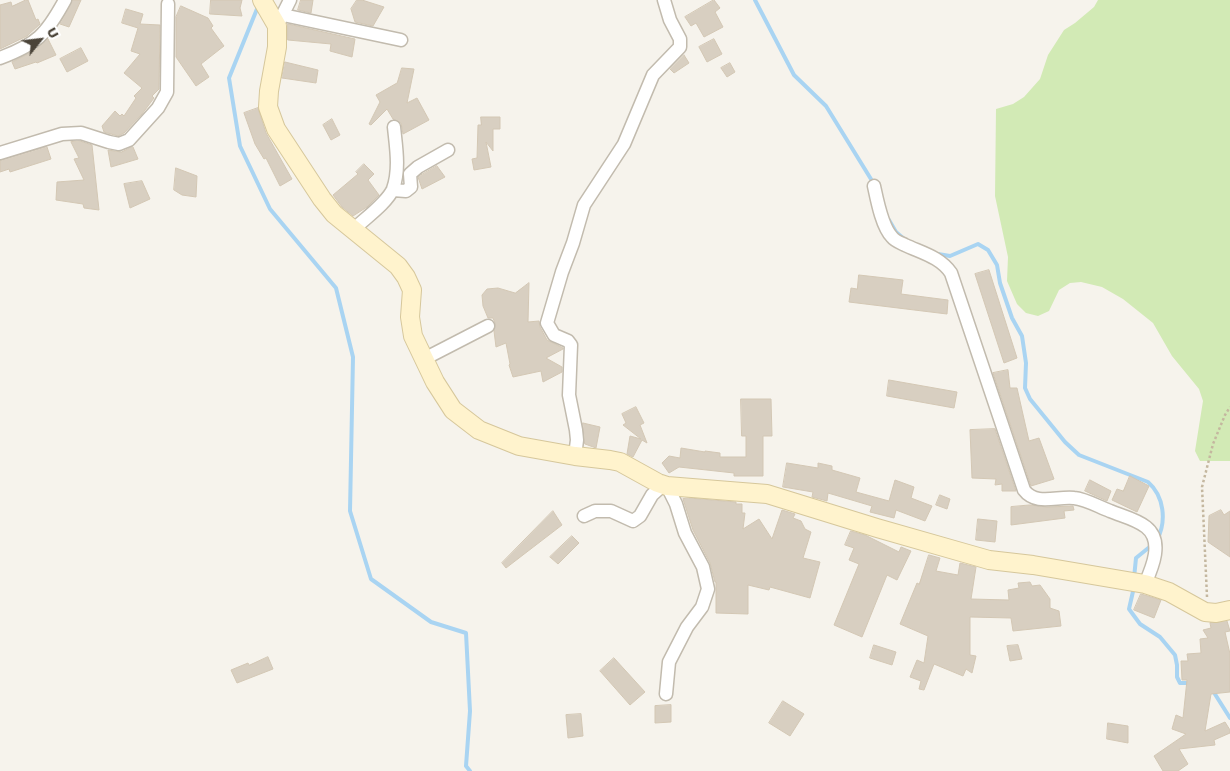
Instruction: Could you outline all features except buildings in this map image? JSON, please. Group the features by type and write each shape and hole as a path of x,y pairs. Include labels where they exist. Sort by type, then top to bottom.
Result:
{"street":[{"path":"0,58 23,49 47,31 65,0"},
{"path":"262,0 277,20 401,40"},
{"path":"290,0 277,20 277,47 268,107 271,117 285,145 334,214 398,266 409,280 412,290 410,318 413,336 435,382 453,410 479,430 518,446 620,462 665,485 767,494 989,560 1033,565 1145,584 1169,592 1208,613 1230,610"},
{"path":"575,456 577,440 569,395 571,345 568,341 552,333 548,325 548,317 562,272 574,243 584,205 624,144 653,75 680,47 680,39 670,20 664,0"},
{"path":"0,153 62,134 81,133 119,144 127,142 158,108 167,92 168,4"},
{"path":"353,230 393,190 397,167 394,127"},
{"path":"393,190 406,191 410,187 410,174 418,167 448,150"},
{"path":"874,186 878,205 890,235 895,240 937,259 951,274 1024,490 1030,497 1036,499 1077,498 1145,526 1153,536 1155,557 1154,565 1145,584"},
{"path":"424,359 488,326"},
{"path":"584,516 596,511 611,511 634,521 640,516 652,495 665,485"},
{"path":"665,485 676,504 685,533 703,568 708,589 702,607 687,627 669,662 666,694"}],"path":[{"path":"1208,613 1202,487 1213,444 1230,407"}],"green space":[{"path":"1098,0 1230,0 1230,461 1200,461 1195,451 1203,401 1199,389 1172,356 1153,323 1123,299 1102,287 1081,282 1070,283 1059,290 1049,311 1038,316 1026,313 1017,304 1007,281 1008,257 995,196 996,109 1013,104 1024,97 1040,79 1048,55 1064,30 1094,7"}],"waterway":[{"path":"755,0 794,75 826,106 874,184"},
{"path":"259,4 229,78 240,146 270,209 336,288 353,357 350,511 371,579 431,622 466,633 470,711 466,766 470,771"},
{"path":"889,220 896,232 903,238"},
{"path":"938,254 950,256 978,244 988,250 997,265 1000,283 1012,318 1022,336 1026,363 1025,388 1030,399 1065,442 1079,455 1148,482 1161,501 1163,517 1157,540"},
{"path":"1134,578 1136,558 1152,545"},
{"path":"1134,587 1129,609 1140,624 1160,637 1175,655 1177,677 1180,683 1191,683"},
{"path":"1213,691 1230,718"}]}
